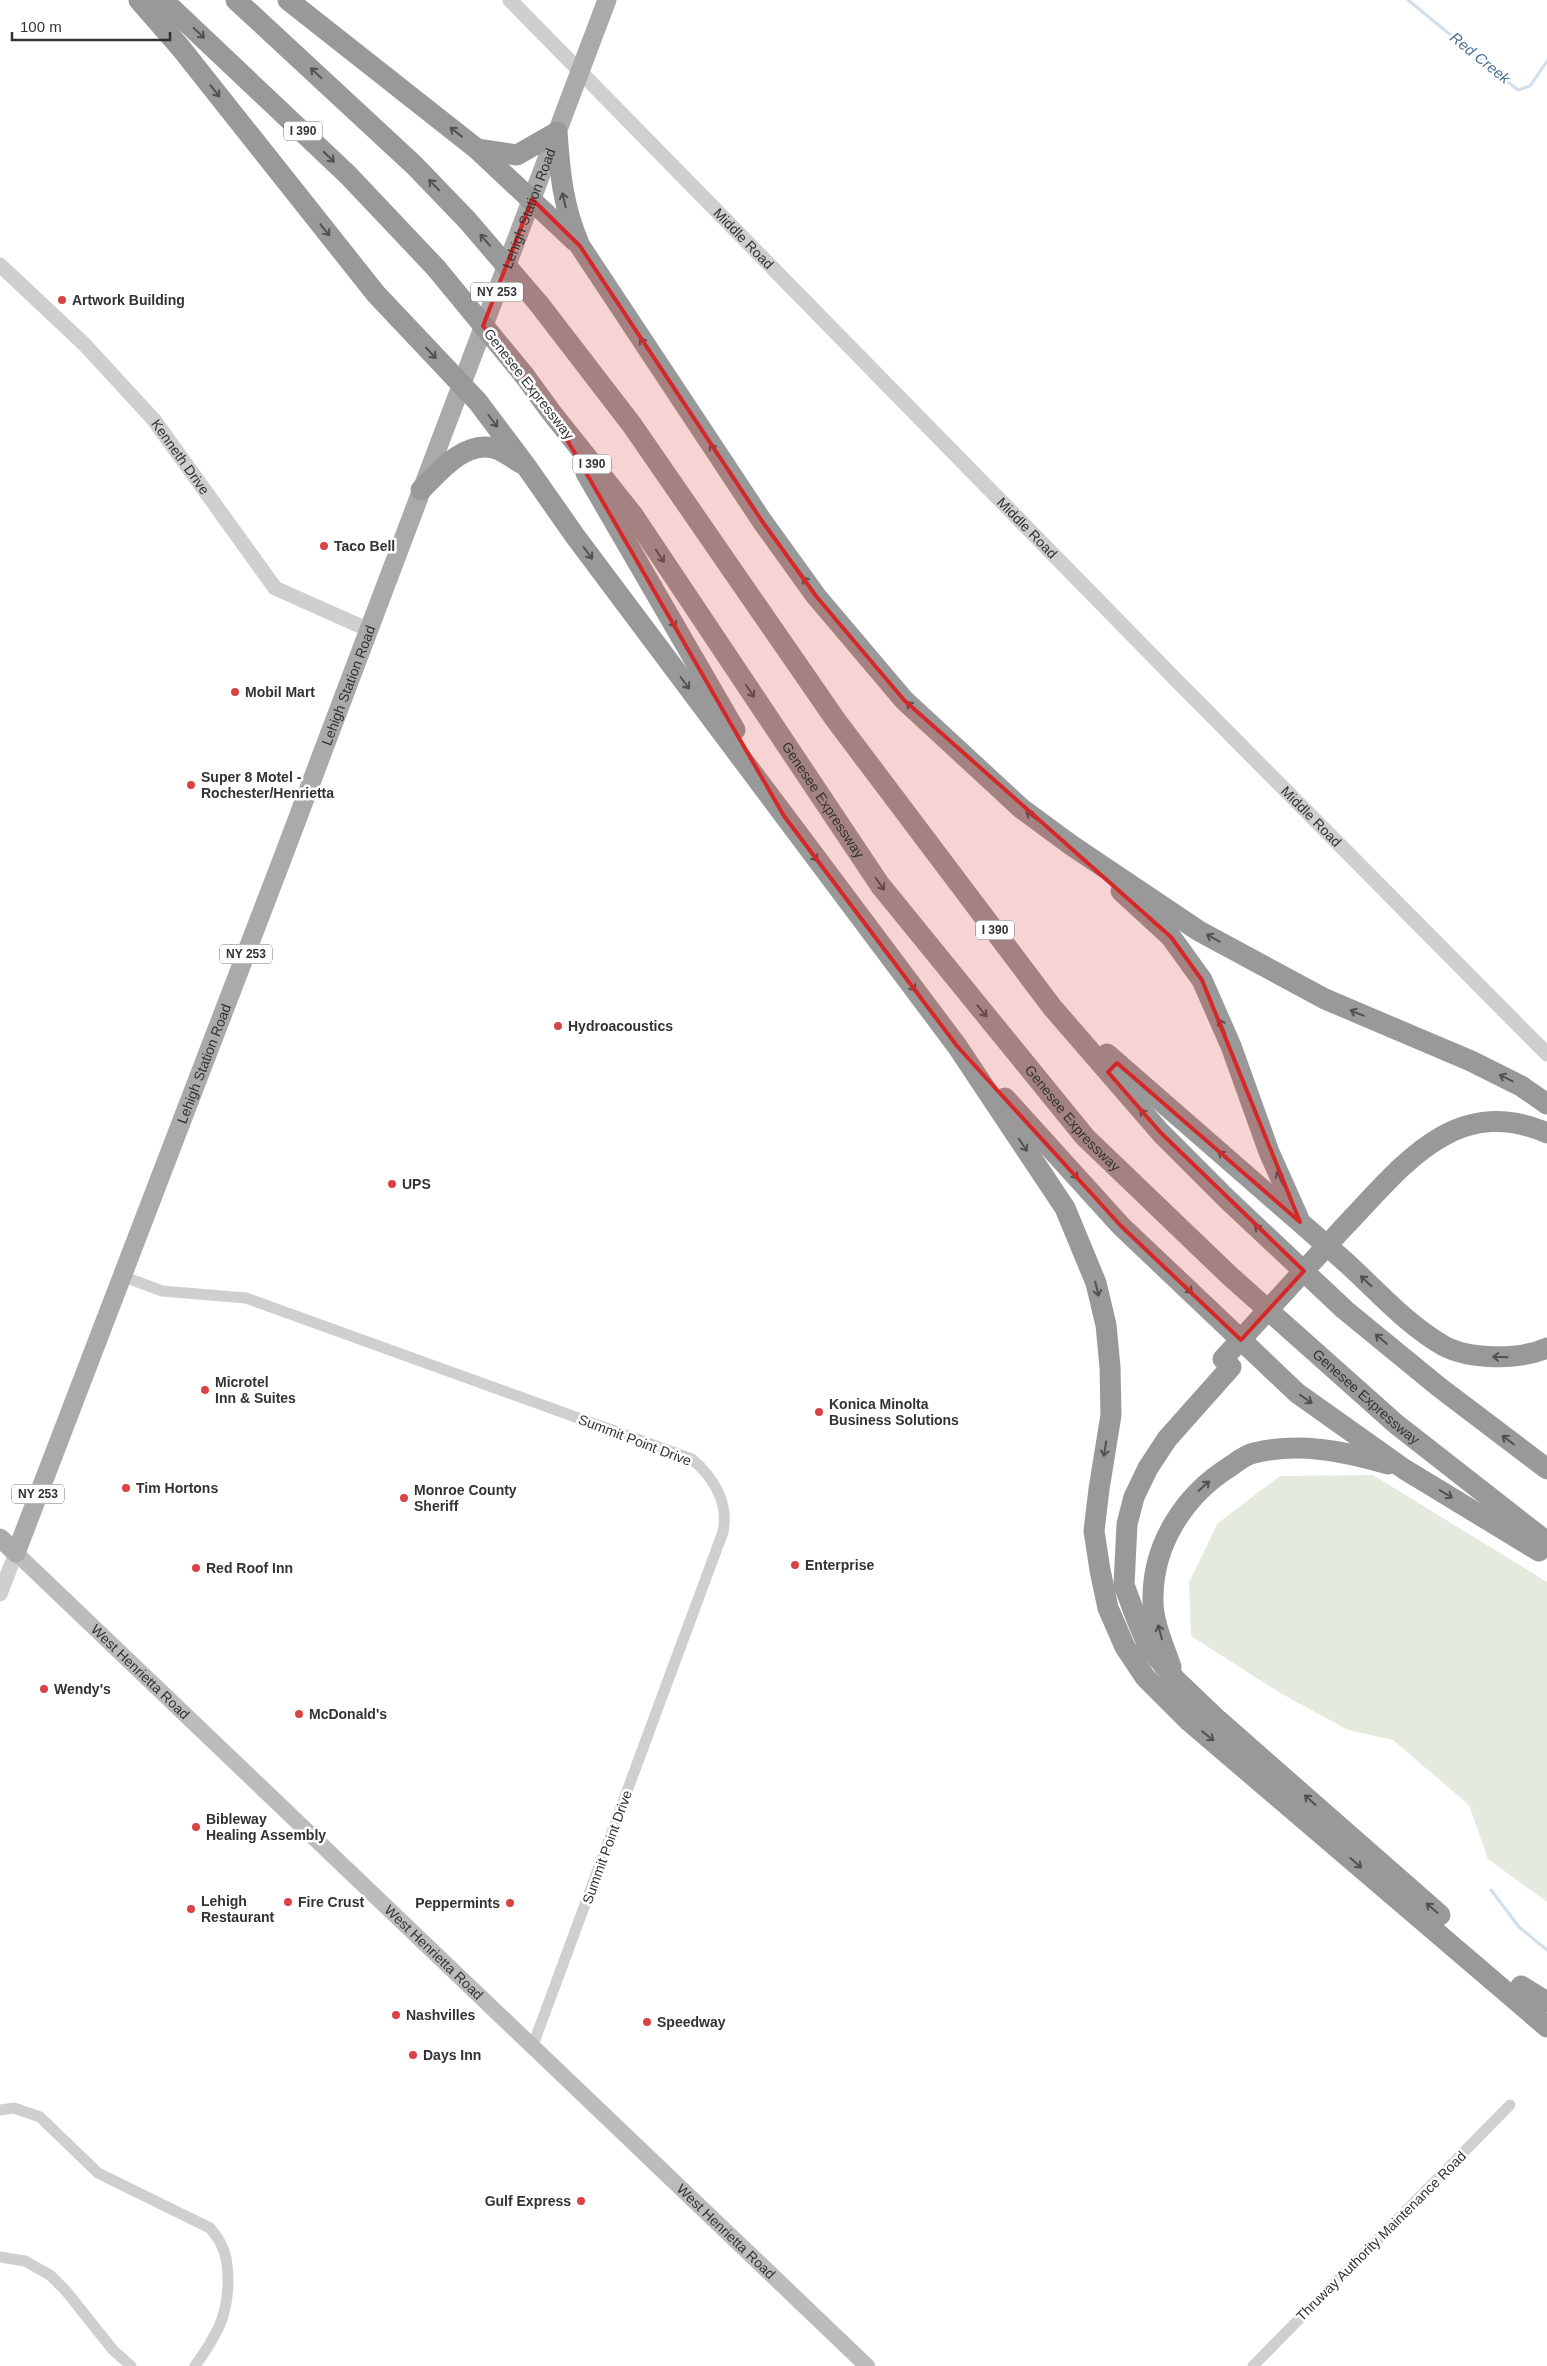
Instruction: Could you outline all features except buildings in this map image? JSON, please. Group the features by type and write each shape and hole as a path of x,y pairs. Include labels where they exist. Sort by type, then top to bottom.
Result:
{"highway":[{"path":"139,0 180,47 376,294 478,402 575,536 957,1046 1065,1208 1096,1283 1106,1325 1110,1366 1111,1415 1098,1489 1094,1531 1100,1570 1108,1608 1125,1647 1145,1677 1171,1703 1547,2027"},
{"name":"Genesee Expressway","path":"163,0 348,175 436,268 524,375 633,515 880,885 1085,1136 1231,1277 1389,1418 1547,1542"},
{"name":"I 390","path":"236,0 414,164 467,220 539,304 632,425 836,719 1052,1007 1161,1133 1227,1199 1345,1310 1439,1388 1547,1469"},
{"path":"288,0 477,149 532,198 580,246"},
{"path":"477,149 517,155 557,132 561,187 569,221 580,246 762,521 816,596 904,700 1022,809 1071,845 1199,931 1325,999 1471,1061 1521,1086 1547,1104"},
{"path":"551,412 784,816"},
{"path":"421,490 461,454 479,447 494,448 526,466"},
{"path":"1071,845 1171,937 1202,980 1231,1046 1269,1152 1300,1222"},
{"path":"1052,1007 1300,1222 1415,1326 1445,1347 1481,1356 1517,1357 1547,1348"},
{"path":"957,1046 1121,1226 1297,1393 1404,1469 1547,1556"},
{"path":"1171,1703 1131,1643 1120,1614 1113,1586 1115,1524 1124,1490 1137,1462 1157,1434 1227,1363 1347,1232 1415,1153 1436,1138 1460,1126 1509,1121 1547,1133"},
{"path":"1347,1232 1419,1166 1445,1148 1472,1137 1495,1135 1521,1136 1547,1146"},
{"path":"1227,1363 1167,1439 1148,1468 1134,1497 1127,1524 1124,1585 1148,1646 1175,1679 1218,1720 1547,2010"},
{"path":"1175,1679 1160,1634 1153,1602 1155,1575 1163,1546 1176,1518 1192,1496 1217,1474 1251,1453 1274,1449 1299,1446 1353,1454 1404,1469"},
{"path":"1521,1986 1547,2002"}],"main road":[{"name":"Lehigh Station Road","path":"16,1553 369,630 607,0"},
{"name":"West Henrietta Road","path":"0,1538 867,2366"}],"street":[{"name":"Middle Road","path":"510,0 1192,696 1547,1054"},
{"name":"Kenneth Drive","path":"0,265 85,344 154,420 275,588 369,630"},
{"name":"Summit Point Drive","path":"122,1276 162,1291 246,1298 692,1459 711,1478 724,1507 725,1520 723,1532 533,2045"},
{"name":"Lehigh Station Road","path":"0,1594 16,1553"},
{"name":"Thruway Authority Maintenance Road","path":"1253,2366 1510,2105"},
{"path":"0,2110 14,2108 40,2117 98,2173 210,2228 222,2245 227,2264 226,2291 223,2316 203,2355 195,2366"},
{"path":"0,2257 25,2260 50,2275 66,2291 113,2350 131,2366"}],"highlighted area":[{"path":"532,199 580,246 762,521 816,596 904,700 1171,937 1202,980 1300,1222 1117,1063 1108,1072 1161,1133 1304,1271 1241,1340 1121,1226 957,1046 784,816 551,412 483,326"}],"shaded area":[{"path":"1373,1475 1547,1582 1547,1902 1488,1859 1469,1805 1393,1740 1348,1730 1282,1694 1191,1636 1189,1582 1218,1523 1280,1476"}],"waterway":[{"name":"Red Creek","path":"1408,0 1518,90 1530,86 1547,61"},
{"path":"1491,1890 1519,1927 1547,1950"}],"place":[{"name":"Artwork Building","path":"62,300"},
{"name":"Taco Bell","path":"324,546"},
{"name":"Mobil Mart","path":"235,692"},
{"name":"Super 8 Motel - Rochester/Henrietta","path":"191,785"},
{"name":"Hydroacoustics","path":"558,1026"},
{"name":"UPS","path":"392,1184"},
{"name":"Microtel Inn & Suites","path":"205,1390"},
{"name":"Konica Minolta Business Solutions","path":"819,1412"},
{"name":"Tim Hortons","path":"126,1488"},
{"name":"Monroe County Sheriff","path":"404,1498"},
{"name":"Enterprise","path":"795,1565"},
{"name":"Red Roof Inn","path":"196,1568"},
{"name":"Wendy's","path":"44,1689"},
{"name":"McDonald's","path":"299,1714"},
{"name":"Bibleway Healing Assembly","path":"196,1827"},
{"name":"Fire Crust","path":"288,1902"},
{"name":"Peppermints","path":"510,1903"},
{"name":"Lehigh Restaurant","path":"191,1909"},
{"name":"Nashvilles","path":"396,2015"},
{"name":"Speedway","path":"647,2022"},
{"name":"Days Inn","path":"413,2055"},
{"name":"Gulf Express","path":"581,2201"}]}
